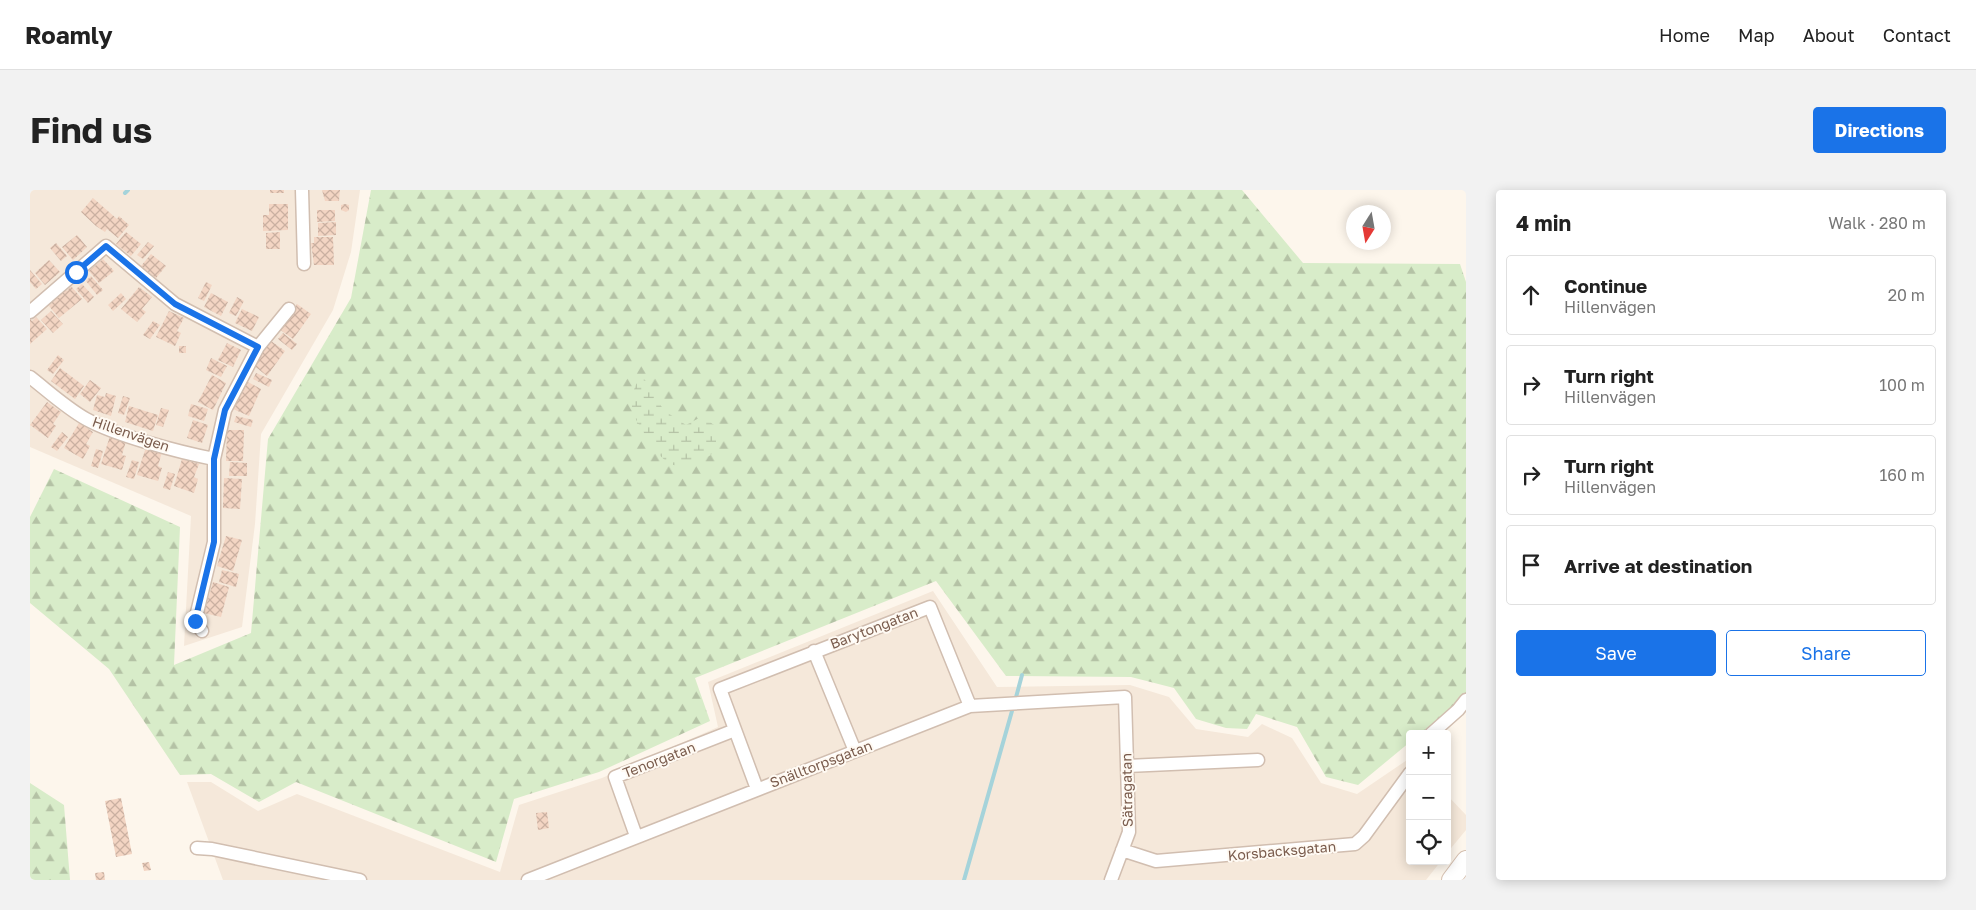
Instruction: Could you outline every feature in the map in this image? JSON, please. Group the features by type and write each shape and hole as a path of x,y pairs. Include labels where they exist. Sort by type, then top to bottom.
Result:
{"main road":[{"path":"1451,880 1466,860"}],"street":[{"path":"302,190 304,264"},
{"path":"30,312 106,246 175,304 258,347"},
{"path":"202,632 195,621 214,542 214,459 225,410 258,347 289,309"},
{"name":"Hillenvägen","path":"30,377 72,410 96,424 176,450 214,459"},
{"name":"Barytongatan","path":"735,730 720,688 930,607 970,706"},
{"path":"814,651 855,751"},
{"name":"Snälltorpsgatan","path":"528,880 970,706 1125,697"},
{"name":"Sätragatan","path":"1111,880 1129,832 1125,697"},
{"path":"1435,730 1462,705"},
{"path":"1446,730 1462,705"},
{"path":"735,730 757,789"},
{"name":"Tenorgatan","path":"636,836 615,777 735,730"},
{"path":"1127,766 1258,760"},
{"name":"Korsbacksgatan","path":"1122,850 1156,861 1355,844 1364,836 1409,775"},
{"path":"197,848 212,849 311,875 360,880"}],"shaded area":[{"path":"30,190 360,190 351,252 333,310 261,434 255,524 242,627 184,646 191,516 30,447"},
{"path":"933,591 997,687 1130,685 1169,697 1196,729 1248,737 1262,724 1292,738 1321,783 1357,794 1406,761 1406,865 1438,865 1426,880 223,880 187,782 211,782 258,811 297,794 500,872 519,805 602,778 718,727 708,682"},
{"path":"1451,799 1466,815 1466,830 1451,848"}],"green space":[{"path":"371,190 1242,190 1303,263 1460,264 1466,282 1466,695 1425,730 1406,730 1406,745 1358,785 1326,777 1297,727 1256,714 1247,729 1226,728 1196,719 1174,688 1131,677 1006,676 936,581 695,678 710,721 599,772 514,799 496,862 296,782 259,802 211,774 180,775 109,669 30,603 30,517 54,469 180,527 174,665 251,633 268,439 351,298"},
{"path":"644,379 659,403 678,420 686,425 701,417 716,426 716,444 711,455 691,464 681,466 671,464 661,456 643,432 632,408 634,389 637,382"},
{"path":"30,783 64,805 70,880 30,880"}],"building":[{"path":"270,190 284,190 284,193 270,193"},
{"path":"322,190 340,190 339,201 325,201"},
{"path":"93,198 117,219 119,216 129,225 118,238 107,229 105,232 96,226 81,212"},
{"path":"269,204 288,204 288,230 263,231 263,215 269,215"},
{"path":"341,205 349,205 349,210 346,212 341,210"},
{"path":"317,210 335,210 335,221 317,222"},
{"path":"336,222 336,235 318,236 318,223"},
{"path":"126,232 141,244 131,256 116,244"},
{"path":"280,232 280,249 266,249 266,233"},
{"path":"77,235 87,247 73,260 62,247"},
{"path":"314,237 333,237 334,265 314,265 311,243 314,243"},
{"path":"148,242 154,246 143,259 137,255"},
{"path":"56,243 67,256 61,261 50,248"},
{"path":"151,254 166,266 156,278 141,266"},
{"path":"103,259 114,271 99,283 89,271"},
{"path":"49,260 60,272 45,285 35,273"},
{"path":"30,270 42,284 36,289 30,282"},
{"path":"91,276 103,290 97,295 86,281"},
{"path":"206,282 212,285 204,301 198,298"},
{"path":"82,284 94,297 88,303 76,289"},
{"path":"71,286 82,299 59,318 49,306 57,296 58,298 65,289 67,291"},
{"path":"139,287 152,297 142,309 146,312 137,322 121,309"},
{"path":"121,293 126,299 113,311 108,305"},
{"path":"211,293 228,302 221,316 204,307"},
{"path":"237,297 244,301 236,316 229,313"},
{"path":"297,304 311,314 293,339 279,329"},
{"path":"242,309 259,317 252,331 235,323"},
{"path":"51,311 63,324 53,333 41,320"},
{"path":"169,311 184,318 177,331 181,333 175,346 156,337"},
{"path":"36,317 47,329 30,344 30,319 32,321"},
{"path":"153,321 160,325 150,339 143,335"},
{"path":"283,333 297,344 292,350 278,339"},
{"path":"271,341 285,351 267,376 253,365"},
{"path":"227,343 241,350 233,367 218,360"},
{"path":"179,346 186,346 186,353 179,353"},
{"path":"58,355 64,360 53,374 47,370"},
{"path":"211,358 227,366 221,377 206,370"},
{"path":"60,368 84,386 75,399 51,381"},
{"path":"256,373 272,380 269,387 253,379"},
{"path":"212,375 226,383 213,410 198,402"},
{"path":"90,380 101,388 90,402 80,394"},
{"path":"246,381 261,389 249,416 233,409"},
{"path":"106,393 116,396 111,416 93,410 97,395 105,397"},
{"path":"123,396 130,398 124,415 118,413"},
{"path":"47,402 61,412 53,424 56,426 48,438 30,425"},
{"path":"191,404 208,409 204,421 188,416"},
{"path":"129,406 158,415 153,431 125,422"},
{"path":"161,408 169,410 163,427 156,425"},
{"path":"236,416 253,420 251,427 234,422"},
{"path":"193,420 208,425 202,443 187,438"},
{"path":"79,423 93,432 86,444 90,446 83,459 64,448"},
{"path":"227,430 244,430 243,461 226,461"},
{"path":"62,432 68,437 57,451 51,447"},
{"path":"110,436 126,441 122,455 126,456 122,470 101,464"},
{"path":"146,447 162,452 158,466 162,468 158,481 137,475"},
{"path":"96,449 103,451 98,468 91,466"},
{"path":"182,459 199,464 194,477 198,479 194,493 174,486"},
{"path":"132,460 139,462 134,479 126,477"},
{"path":"230,462 247,463 247,476 229,476"},
{"path":"168,472 175,474 170,490 163,488"},
{"path":"224,478 242,479 240,509 223,508"},
{"path":"226,536 242,540 233,571 217,566"},
{"path":"222,570 239,574 236,587 219,582"},
{"path":"213,582 229,587 221,617 204,613"},
{"path":"121,798 132,854 116,857 105,801"},
{"path":"547,812 549,828 538,830 536,813"},
{"path":"149,862 151,870 144,871 142,863"},
{"path":"104,872 105,880 96,880 95,873"}],"waterway":[{"path":"125,193 128,190"},
{"path":"1015,701 1022,675"},
{"path":"964,880 1012,711"}],"route":[{"path":"76,272 106,246 175,304 258,347 235,387 225,410 214,459 216,494 214,542 195,621"}]}
